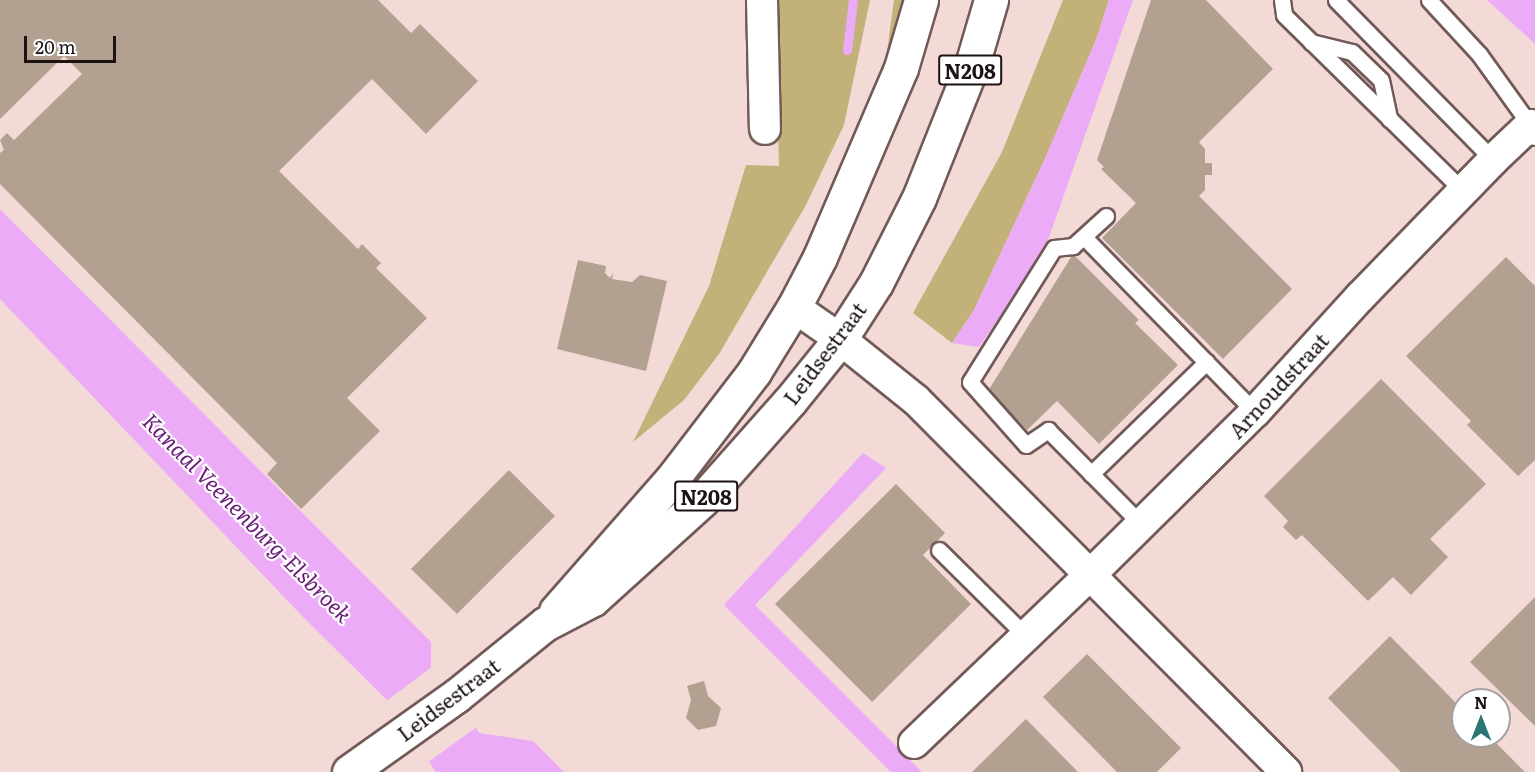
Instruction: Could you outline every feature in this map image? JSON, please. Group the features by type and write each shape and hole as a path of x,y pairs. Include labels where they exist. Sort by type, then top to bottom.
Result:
{"main road":[{"name":"Leidsestraat","path":"545,624 579,581 672,479 754,372 794,307 820,257 901,68 921,0"},
{"name":"Leidsestraat","path":"349,772 456,696 545,624 593,599 702,500 840,339 876,283 919,198 972,65 990,0"}],"street":[{"path":"762,0 765,129"},
{"name":"Arnoudstraat","path":"914,743 1090,575 1255,412 1360,297 1493,160 1533,127"},
{"path":"794,307 840,339 916,400 1286,772"}],"lane":[{"path":"1282,0 1284,15 1463,191"},
{"path":"1336,0 1493,160"},
{"name":"Arnoudstraat","path":"1429,0 1479,54 1533,127"},
{"path":"1310,42 1352,52 1381,80 1389,119"},
{"path":"1106,216 1073,246 1054,248 970,382 1026,445 1048,430 1140,524"},
{"path":"1084,237 1255,412"},
{"path":"1091,474 1206,362"},
{"path":"939,550 1026,636"}],"shaded area":[{"path":"775,0 870,0 844,125 806,205 719,354 684,400 633,442 709,286 746,165 779,166"},
{"path":"894,0 905,0 884,74"},
{"path":"1063,0 1109,0 1096,40 1044,161 974,310 952,343 913,313 1002,152"}],"water":[{"path":"1109,0 1133,0 1043,254 979,347 952,343 974,310 1044,161 1096,40"},
{"path":"1487,0 1535,0 1535,44"},
{"name":"Kanaal Veenenburg-Elsbroek","path":"0,209 431,642 431,670 470,717 479,733 533,741 564,772 436,772 387,700 304,618 0,299"},
{"path":"863,453 886,468 755,605 922,772 891,772 724,605"}],"pier":[{"path":"433,666 478,726 427,763 385,702"}],"building":[{"path":"0,0 378,0 411,33 420,24 478,81 426,134 372,79 279,171 358,249 362,244 381,263 376,268 427,318 347,398 380,431 301,509 267,474 277,463 0,184 0,153 4,150 0,140 7,133 14,140 82,74 64,56 0,119"},
{"path":"1151,0 1206,0 1273,69 1199,142 1205,149 1205,163 1212,163 1212,175 1205,175 1205,190 1199,196 1292,289 1223,359 1102,238 1136,203 1101,169 1104,167 1097,160"},
{"path":"1073,254 1139,320 1135,323 1178,365 1099,444 1057,401 1027,430 988,391"},
{"path":"1506,257 1535,286 1535,460 1518,476 1467,425 1471,421 1406,356"},
{"path":"578,260 606,266 605,273 610,278 613,273 612,279 632,282 640,275 667,281 646,371 557,349"},
{"path":"1381,379 1486,484 1430,539 1448,557 1411,595 1393,577 1368,601 1302,535 1296,540 1283,527 1288,521 1264,496"},
{"path":"509,470 555,516 457,614 411,569"},
{"path":"896,484 945,533 923,555 971,604 872,702 775,604"},
{"path":"1535,597 1535,726 1511,702 1511,688 1496,688 1470,662"},
{"path":"1390,636 1451,698 1451,748 1501,748 1525,772 1401,772 1328,698"},
{"path":"1087,654 1181,748 1157,772 1117,772 1043,697"},
{"path":"704,681 708,696 721,708 716,726 698,730 686,718 691,700 687,686"},
{"path":"1026,719 1078,772 972,772"}],"waterway":[{"path":"847,50 853,0"}]}
